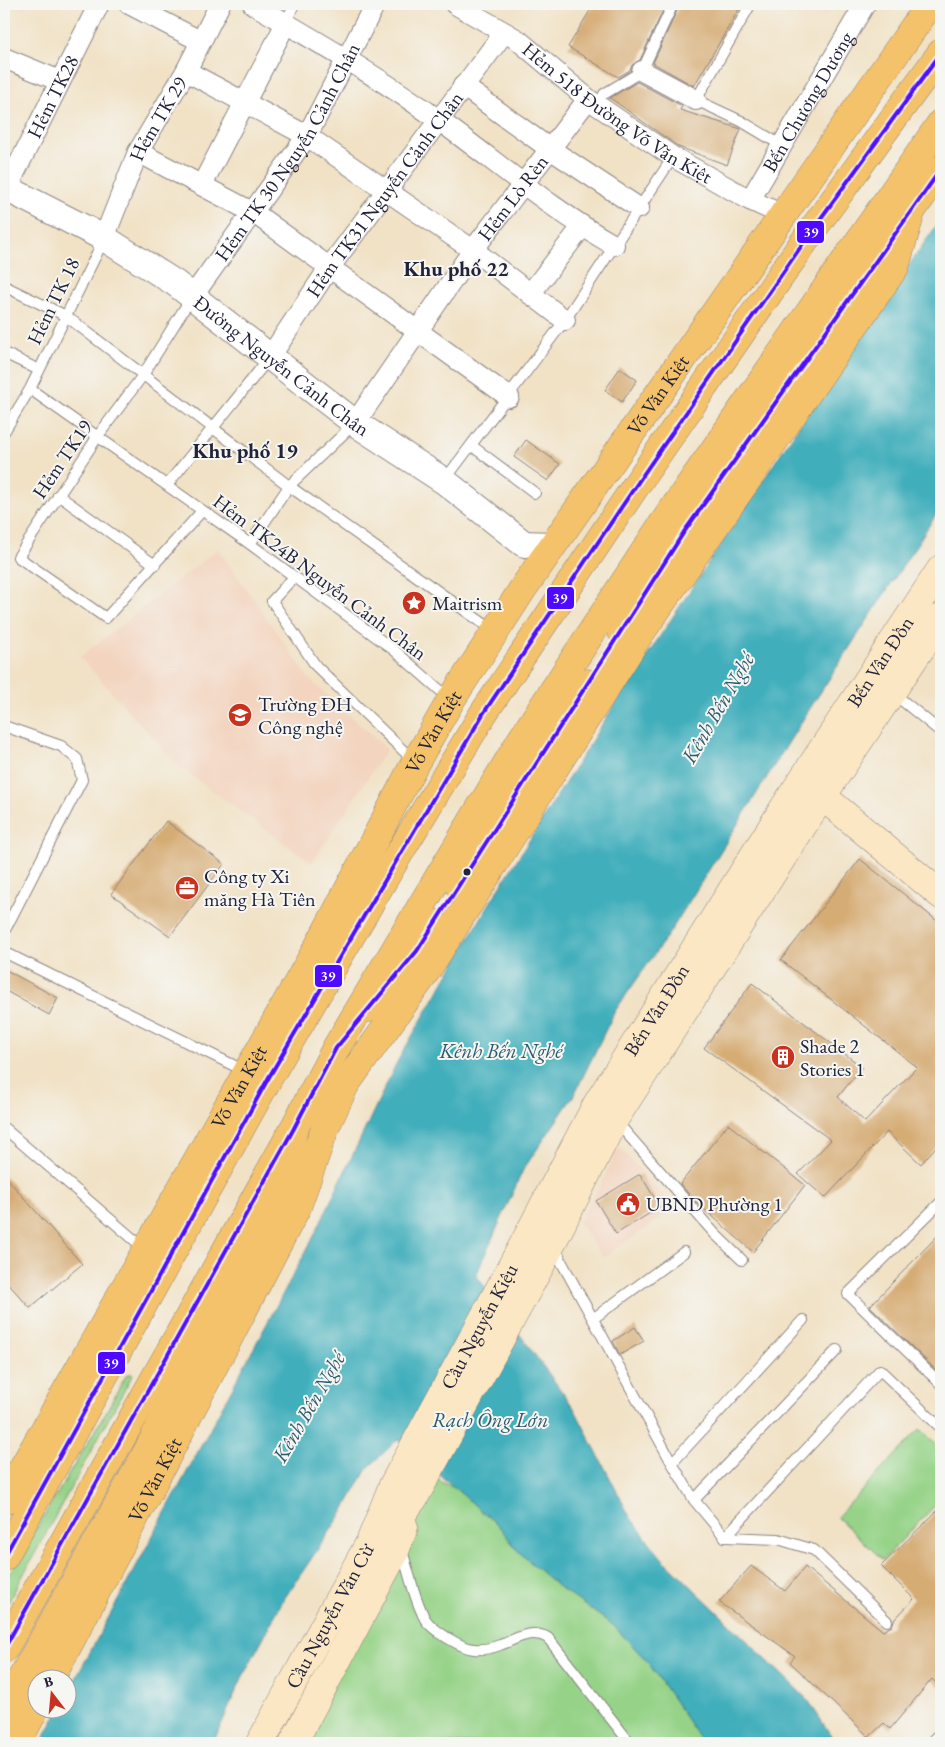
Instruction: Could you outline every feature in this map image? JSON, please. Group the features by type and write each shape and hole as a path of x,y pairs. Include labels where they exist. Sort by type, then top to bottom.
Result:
{"main road":[{"name":"Võ Văn Kiệt","path":"4,1501 318,947 415,763 451,700 531,576 785,216 930,4"},
{"name":"Võ Văn Kiệt","path":"4,1556 269,1077 391,867 483,714 645,472 813,229 941,53"},
{"name":"Võ Văn Kiệt","path":"4,1649 293,1130 336,1048 542,708 660,528 941,123"},
{"name":"Võ Văn Kiệt","path":"336,1048 417,952 544,749 684,532 941,169"},
{"name":"Võ Văn Kiệt","path":"55,1670 297,1207 325,1128 345,1085 423,976 637,638 895,267 912,209"},
{"name":"Bến Vân Đồn","path":"540,1249 606,1112 802,779 941,569"},
{"name":"Bến Vân Đồn","path":"606,1112 822,797 941,618"},
{"path":"802,779 941,895"},
{"path":"4,1710 145,1456 234,1279 287,1182 325,1128"},
{"path":"287,1182 293,1130"},
{"name":"Cầu Nguyễn Kiệu","path":"410,1480 540,1249"},
{"path":"242,1743 356,1529 369,1510 410,1480"},
{"path":"293,1743 399,1556 410,1480"},
{"name":"Cầu Nguyễn Văn Cừ","path":"260,1743 370,1542 410,1480"},
{"name":"Cầu Nguyễn Văn Cừ","path":"272,1743 378,1548 410,1480"},
{"path":"17,1743 29,1720"}],"street":[{"name":"Hẻm TK28","path":"5,190 100,4"},
{"path":"129,4 200,41"},
{"name":"Hẻm TK 29","path":"104,238 138,152 186,71 220,4"},
{"path":"253,4 348,60 438,120 582,227 614,245"},
{"name":"Hẻm TK 30 Nguyễn Cảnh Chân","path":"192,297 308,136 375,4"},
{"name":"Hẻm 518 Đường Võ Văn Kiệt","path":"455,4 486,11 503,34 518,40 596,96 673,158 750,200 785,216"},
{"name":"Bến Chương Dương","path":"750,200 865,4"},
{"path":"202,186 286,23"},
{"name":"Hẻm TK31 Nguyễn Cảnh Chân","path":"270,358 329,268 503,34"},
{"path":"4,58 60,81"},
{"path":"186,71 308,136 473,250 565,320"},
{"path":"642,71 696,100"},
{"path":"464,86 550,149 639,208"},
{"name":"Hẻm Lò Rèn","path":"355,423 473,250 550,149 596,96"},
{"path":"138,152 254,213 509,397"},
{"name":"Đường Nguyễn Cảnh Chân","path":"5,190 104,238 175,283 355,423 444,481 524,544"},
{"path":"530,294 582,227"},
{"path":"531,576 524,544 553,545"}],"lane":[{"path":"286,23 294,4"},
{"path":"596,96 642,71 673,4"},
{"path":"743,4 749,7 696,100 741,121 781,145"},
{"path":"444,481 565,320 673,158"},
{"name":"Hẻm TK 18","path":"4,430 30,389 104,238"},
{"path":"4,286 66,316 289,486 494,631"},
{"name":"Hẻm TK19","path":"192,297 143,375 58,494 18,557 106,618 202,511"},
{"path":"4,353 39,370"},
{"path":"167,485 270,358"},
{"name":"Hẻm TK24B Nguyễn Cảnh Chân","path":"30,389 250,544 293,578 394,650 451,700"},
{"path":"250,544 289,486 355,423"},
{"path":"472,446 536,493"},
{"path":"58,494 155,565"},
{"path":"293,578 272,602 316,666 415,763"},
{"path":"892,693 941,732"},
{"path":"4,726 61,746 77,759 82,780 4,932"},
{"path":"4,952 248,1072"},
{"path":"606,1112 715,1234 742,1260"},
{"path":"4,1128 147,1251"},
{"path":"941,1202 848,1294 941,1384"},
{"path":"540,1249 562,1261 694,1500 726,1536 778,1539 814,1550 886,1621"},
{"path":"594,1318 684,1252"},
{"path":"672,1463 803,1320"},
{"path":"694,1500 837,1350"},
{"path":"726,1536 880,1370 941,1428"},
{"path":"302,1743 399,1556"},
{"path":"399,1556 426,1622 456,1643 472,1649 490,1648 515,1637 530,1634 542,1635 548,1638 630,1743"},
{"path":"930,1743 941,1732"}],"shaded area":[{"name":"Trường ĐH Công nghệ","path":"218,549 311,681 387,749 312,863 176,764 80,657"},
{"path":"619,1147 675,1208 603,1258 578,1221 599,1188"}],"green space":[{"path":"127,1374 133,1374 4,1610 4,1582"},
{"path":"920,1429 941,1448 941,1499 883,1560 837,1517"},
{"path":"427,1475 456,1489 499,1526 519,1552 560,1588 613,1625 647,1661 703,1743 302,1743"}],"water":[{"name":"Kênh Bến Nghé","path":"941,219 941,507 807,713 672,929 615,1011 574,1095 523,1170 476,1275 574,1408 630,1517 661,1557 808,1700 836,1743 703,1743 647,1661 613,1625 560,1588 519,1552 499,1526 398,1439 367,1469 343,1512 282,1602 242,1678 213,1743 41,1743 54,1720 78,1720 78,1674 313,1238 397,1062 488,906 606,718 851,347"}],"building":[{"path":"594,4 666,4 640,60 632,65 630,70 618,77 568,47"},
{"path":"680,4 731,4 739,9 694,86 653,63"},
{"path":"637,82 682,106 680,110 741,129 727,165 679,147 610,98"},
{"path":"620,368 637,380 622,402 605,390"},
{"path":"526,440 560,464 548,481 514,457"},
{"path":"166,821 224,864 170,936 111,894"},
{"path":"860,859 941,924 941,1141 921,1164 887,1132 825,1198 798,1174 831,1140 704,1048 752,983 862,1067 838,1097 865,1122 917,1067 781,960"},
{"path":"4,969 58,998 49,1015 4,990"},
{"path":"728,1124 805,1185 753,1252 695,1201 680,1184"},
{"name":"UBND Phường 1","path":"640,1174 660,1207 616,1234 596,1201"},
{"path":"4,1175 82,1264 30,1308 4,1279"},
{"path":"941,1232 941,1375 870,1306"},
{"path":"635,1327 644,1341 620,1355 613,1341"},
{"path":"941,1507 941,1688 932,1679 890,1729 884,1723 869,1737 790,1662 795,1656 719,1602 751,1566 785,1591 805,1567 883,1631 892,1626 894,1620 914,1599 881,1566"}],"transit line":[{"name":"39","path":"4,1557 269,1077 483,714 645,472 813,229 941,53"},
{"name":"39","path":"4,1649 293,1130 336,1048 417,951 684,532 941,169"}],"place":[{"name":"Maitrism","path":"414,603"},
{"name":"Trường ĐH Công nghệ","path":"240,715"},
{"name":"Công ty Xi măng Hà Tiên","path":"187,888"},
{"name":"Shade 2 Stories 1","path":"783,1057"},
{"name":"UBND Phường 1","path":"628,1204"}],"district":[{"name":"Khu phố 22","path":"456,269"},
{"name":"Khu phố 19","path":"245,451"}],"water label":[{"name":"Rạch Ông Lớn","path":"490,1420"}]}
